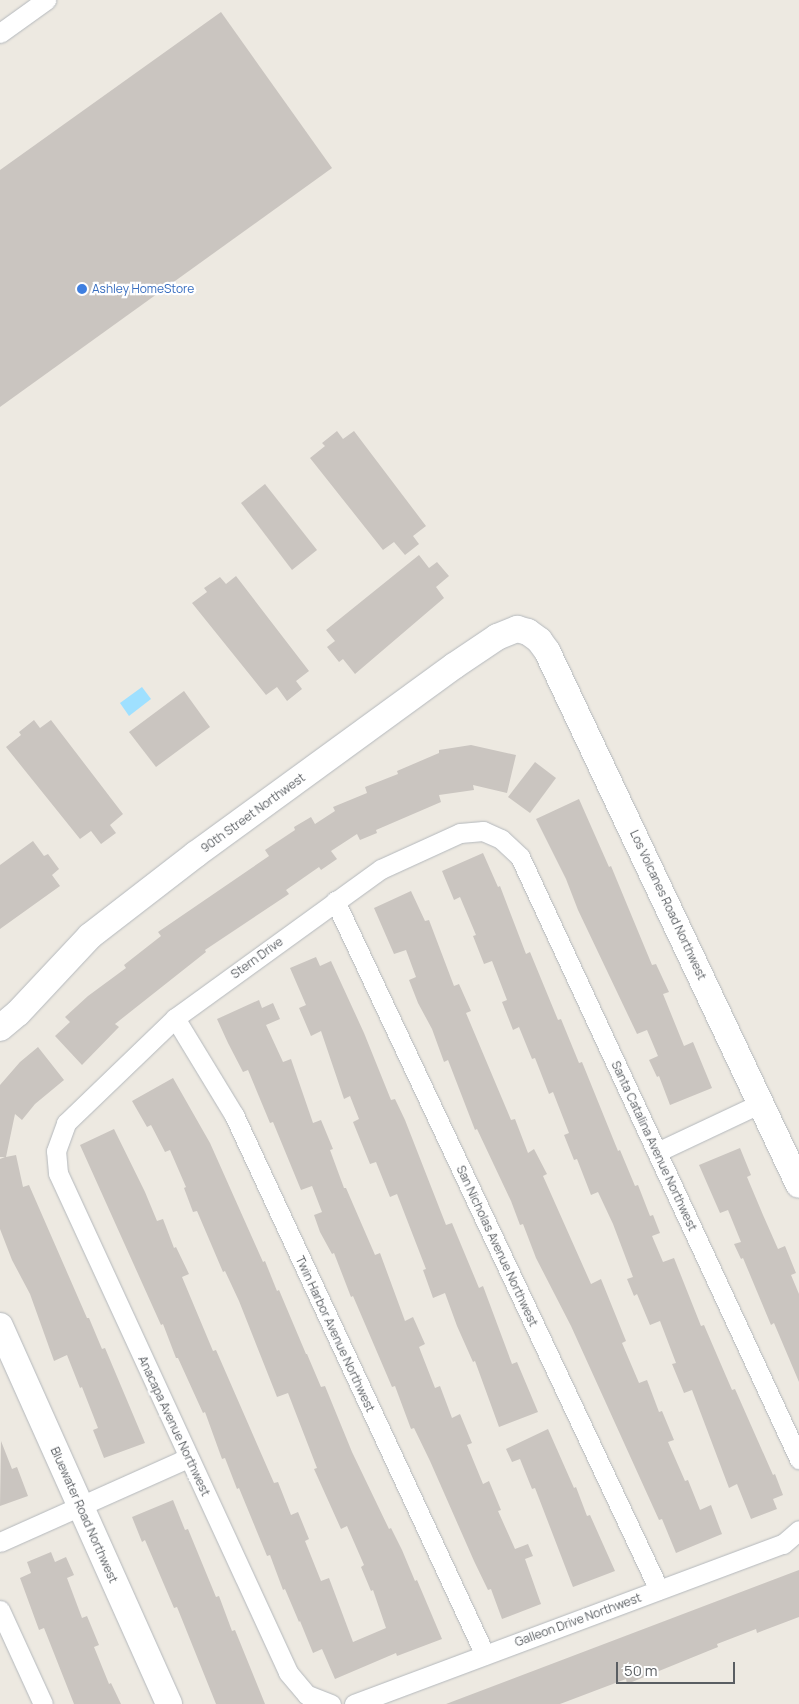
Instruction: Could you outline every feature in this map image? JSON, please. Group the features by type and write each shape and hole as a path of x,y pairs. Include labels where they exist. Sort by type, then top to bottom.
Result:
{"street":[{"path":"0,33 46,0"},
{"name":"90th Street Northwest","path":"0,1028 18,1013 90,936 196,854 497,637 517,629 528,632"},
{"name":"Los Volcanes Road Northwest","path":"528,632 547,651 799,1185"},
{"name":"Stern Drive","path":"56,1152 66,1123 175,1018 335,901 381,869 460,834 483,831 501,839"},
{"name":"Santa Catalina Avenue Northwest","path":"501,839 520,857 799,1459"},
{"name":"San Nicholas Avenue Northwest","path":"335,901 659,1590"},
{"name":"Twin Harbor Avenue Northwest","path":"175,1018 234,1116 485,1655"},
{"path":"657,1152 761,1103"},
{"name":"Anacapa Avenue Northwest","path":"56,1152 58,1173 288,1672 307,1695 331,1704"},
{"name":"Bluewater Road Northwest","path":"0,1326 78,1505 169,1704"},
{"path":"0,1542 78,1505 188,1458"},
{"name":"Galleon Drive Northwest","path":"354,1704 782,1544 799,1530"},
{"path":"0,1610 43,1704"}],"water":[{"path":"142,687 151,699 129,716 120,703"}],"building":[{"name":"Ashley HomeStore","path":"221,12 332,168 0,407 0,170"},
{"path":"337,431 343,439 354,431 426,526 413,536 419,544 405,555 394,542 383,550 310,458 325,446 322,443"},
{"path":"265,484 317,550 292,570 241,503"},
{"path":"419,555 429,568 437,562 449,576 436,587 444,598 355,674 343,659 339,662 327,647 335,641 326,630"},
{"path":"236,576 309,671 296,681 302,689 287,701 277,687 266,695 192,603 207,592 204,588 220,577 226,584"},
{"path":"184,691 210,727 156,767 129,732"},
{"path":"34,720 40,728 51,720 123,814 110,825 116,833 101,844 91,831 80,839 6,747 21,735 19,732"},
{"path":"471,745 516,755 507,793 473,785 474,790 439,795 441,802 376,830 377,833 360,840 357,834 331,851 337,859 321,870 319,867 286,890 289,894 205,950 206,952 115,1024 119,1027 82,1065 55,1036 70,1022 65,1017 88,996 126,968 124,965 161,936 158,932 269,856 265,850 295,830 294,827 311,817 315,824 335,811 333,807 367,793 365,787 398,774 397,771 439,753 439,750"},
{"path":"535,762 556,778 530,813 508,797"},
{"path":"579,799 609,867 611,866 652,965 656,964 669,992 663,994 684,1046 693,1042 712,1088 670,1105 659,1076 657,1077 649,1060 658,1056 647,1030 637,1034 578,910 566,879 536,819"},
{"path":"33,841 44,856 48,854 59,869 52,875 60,886 0,929 0,865"},
{"path":"483,853 498,887 500,886 526,954 530,952 558,1020 561,1019 579,1063 582,1062 618,1151 620,1150 635,1186 638,1185 650,1216 653,1215 660,1233 652,1236 663,1262 674,1258 701,1326 704,1325 732,1390 735,1389 773,1475 775,1474 783,1495 773,1499 777,1509 751,1519 737,1484 729,1488 692,1390 684,1393 672,1364 676,1363 660,1321 650,1325 637,1294 634,1296 627,1279 633,1277 613,1224 598,1192 591,1195 577,1159 574,1160 564,1135 569,1133 553,1092 549,1094 535,1058 532,1059 519,1027 513,1030 502,1002 507,1000 492,961 484,964 473,936 476,935 460,897 454,900 442,871"},
{"path":"411,891 425,921 429,920 454,986 459,984 471,1011 466,1013 511,1120 515,1119 528,1153 534,1149 547,1174 543,1176 591,1284 601,1279 626,1341 622,1343 639,1383 647,1380 659,1412 662,1411 674,1440 668,1442 685,1481 688,1480 700,1510 711,1505 722,1534 676,1553 662,1519 659,1520 571,1326 536,1258 523,1224 520,1225 511,1201 477,1129 475,1130 448,1060 444,1062 432,1029 418,1003 409,980 416,977 406,950 394,954 374,908"},
{"path":"316,957 320,966 331,961 364,1033 391,1100 395,1099 405,1120 446,1225 452,1223 479,1288 483,1286 512,1364 517,1362 538,1412 499,1427 475,1361 473,1362 457,1326 445,1293 433,1298 423,1270 426,1269 397,1194 390,1197 376,1162 370,1164 353,1122 359,1119 350,1096 344,1099 321,1031 311,1036 299,1008 306,1005 290,968"},
{"path":"259,1000 262,1008 273,1003 280,1019 266,1025 283,1062 291,1059 313,1123 321,1120 333,1149 330,1150 344,1188 346,1188 375,1255 380,1253 405,1321 413,1317 425,1344 419,1347 435,1388 440,1386 452,1418 460,1414 472,1443 467,1445 483,1484 489,1481 501,1510 498,1511 515,1549 528,1544 533,1556 525,1559 541,1604 502,1619 491,1589 488,1590 474,1561 430,1461 414,1428 411,1429 395,1386 392,1387 353,1296 351,1297 334,1253 332,1254 320,1232 314,1215 322,1212 312,1186 301,1190 273,1122 270,1123 248,1070 243,1072 228,1043 217,1019"},
{"path":"38,1047 64,1080 35,1104 22,1120 15,1114 6,1157 16,1155 23,1187 29,1185 87,1318 89,1318 102,1349 105,1348 145,1443 104,1458 93,1430 98,1428 82,1387 80,1388 67,1355 54,1361 30,1294 12,1260 0,1229 0,1159 5,1157 0,1157 0,1085 20,1062"},
{"path":"173,1078 210,1143 263,1262 265,1261 277,1291 279,1290 321,1387 325,1386 352,1452 389,1529 391,1528 402,1550 415,1581 417,1580 442,1639 397,1656 396,1653 335,1679 322,1649 313,1653 285,1589 283,1590 270,1555 267,1556 225,1458 222,1459 205,1412 203,1413 178,1358 176,1358 163,1324 161,1325 80,1145 114,1129 157,1221 163,1219 174,1248 176,1247 189,1274 182,1277 213,1351 216,1350 274,1483 278,1482 291,1515 298,1512 309,1539 305,1541 321,1581 329,1578 353,1642 386,1628 373,1590 371,1591 361,1567 364,1565 347,1526 341,1529 314,1469 317,1468 288,1393 277,1397 239,1301 225,1271 223,1272 197,1211 193,1212 184,1188 186,1187 170,1150 165,1152 151,1125 147,1127 132,1101"},
{"path":"740,1148 751,1175 747,1177 778,1249 785,1246 796,1273 791,1275 799,1294 799,1382 774,1323 771,1325 743,1258 741,1259 734,1244 741,1242 728,1210 720,1213 699,1165"},
{"path":"548,1429 574,1488 576,1487 587,1516 590,1515 615,1571 573,1587 535,1488 532,1489 520,1459 512,1462 506,1449"},
{"path":"1,1441 12,1469 17,1467 28,1496 0,1506"},
{"path":"173,1500 185,1530 188,1529 216,1597 219,1596 232,1631 235,1630 265,1704 216,1704 177,1607 174,1608 145,1540 142,1542 132,1517"},
{"path":"51,1552 55,1562 66,1557 74,1575 67,1578 82,1618 87,1616 99,1645 94,1647 109,1684 111,1683 121,1704 74,1704 44,1628 39,1630 20,1578 31,1573 27,1562"},
{"path":"799,1570 799,1617 757,1633 756,1629 717,1644 718,1647 627,1684 626,1679 560,1704 446,1704"}],"place":[{"name":"Ashley HomeStore","path":"82,289"}]}
